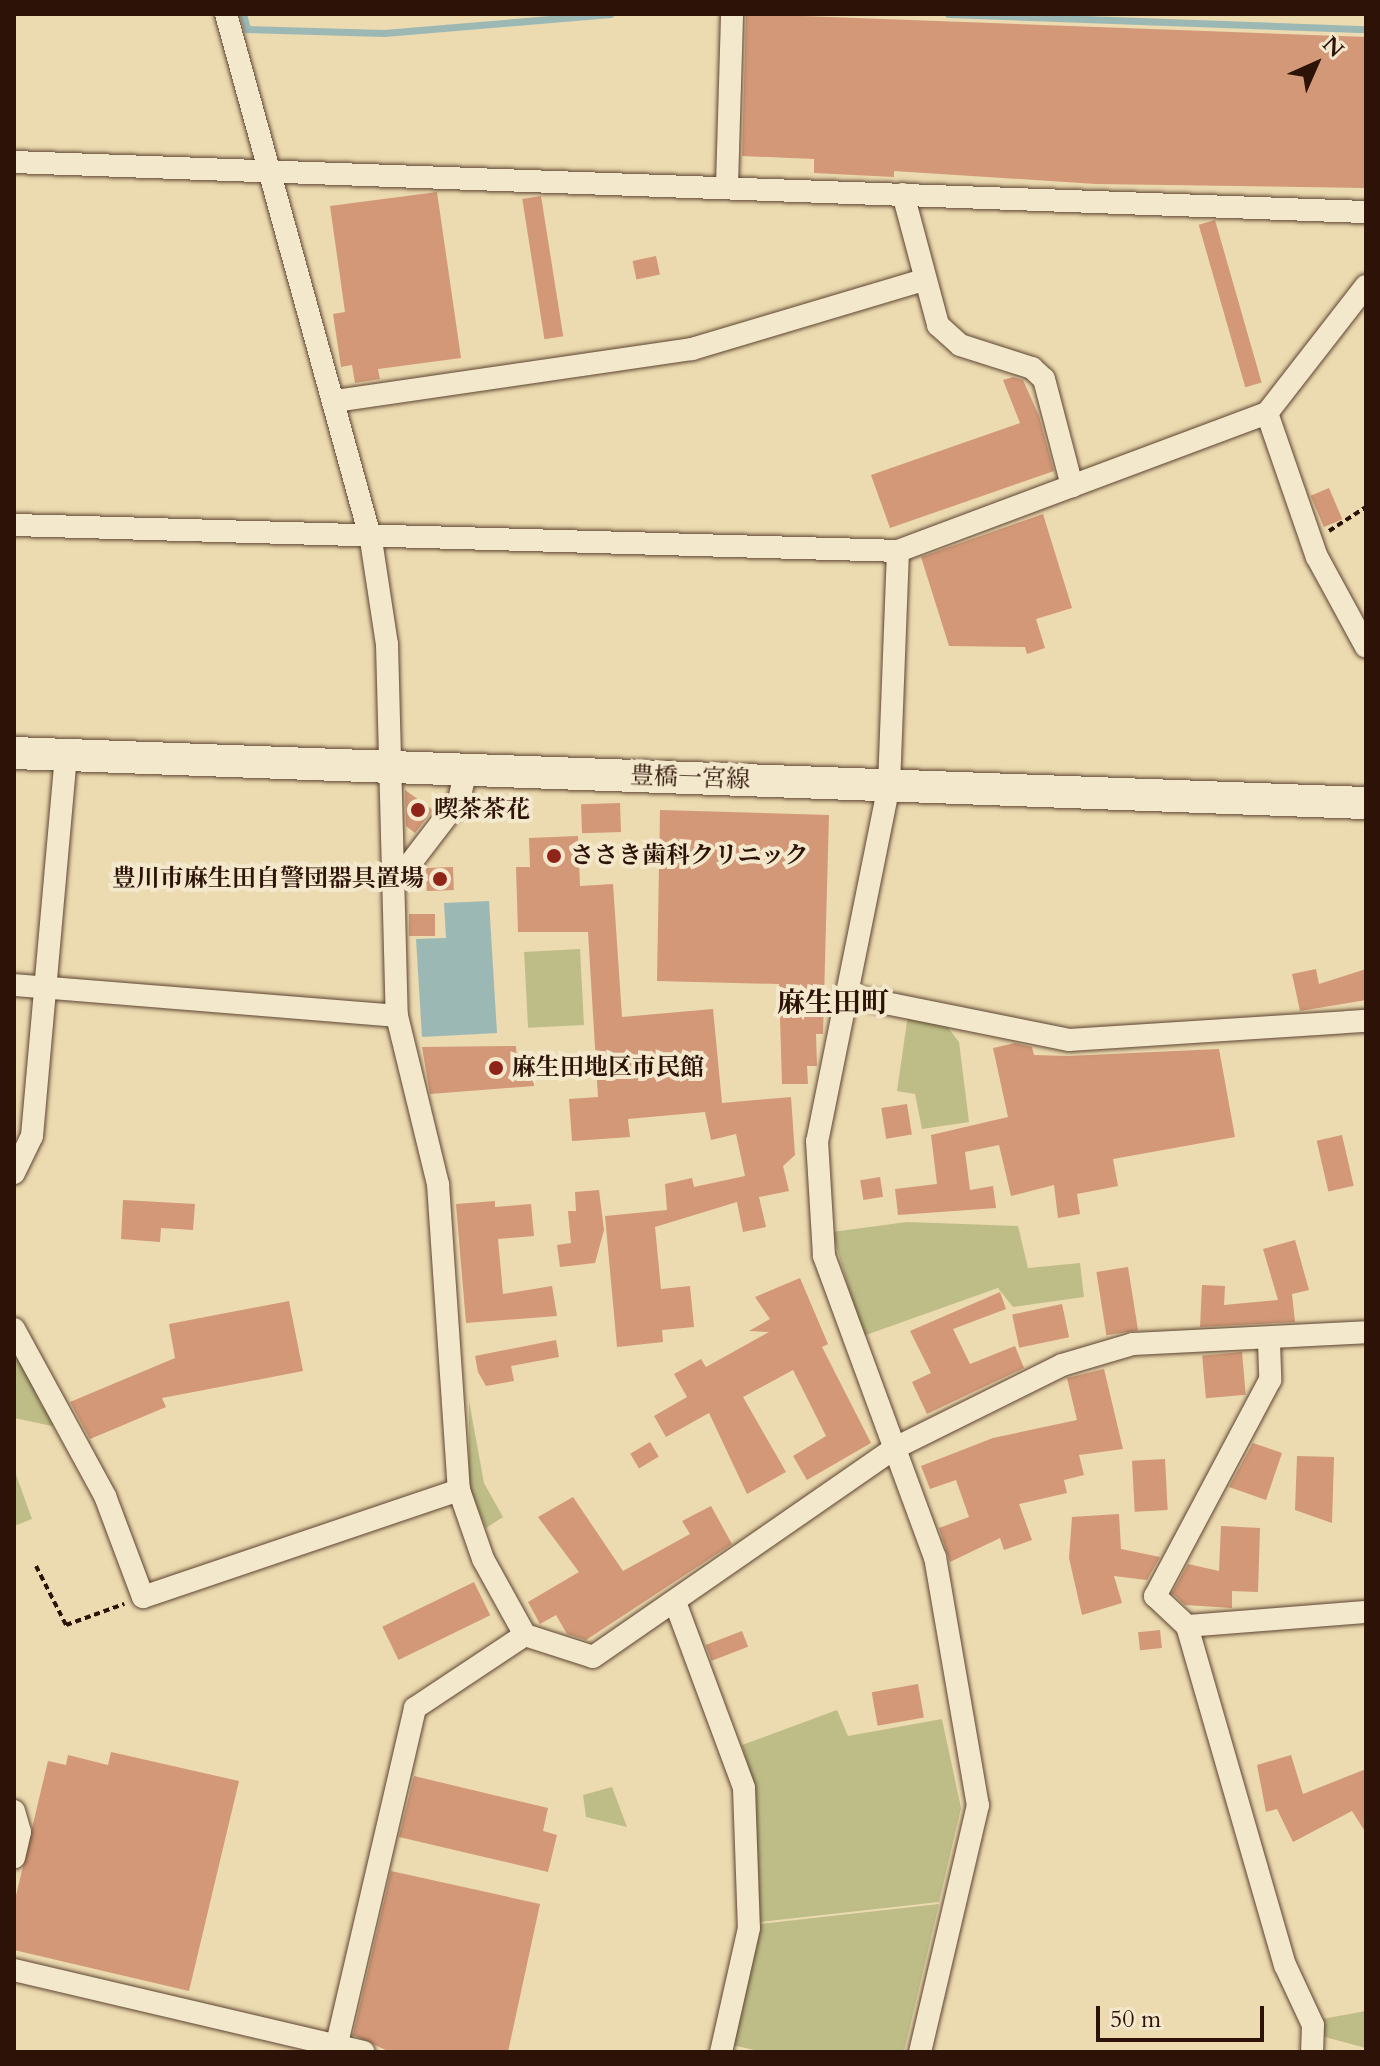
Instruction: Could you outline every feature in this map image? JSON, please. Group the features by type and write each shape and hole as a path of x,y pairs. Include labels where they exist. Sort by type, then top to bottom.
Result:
{"main road":[{"name":"豊橋一宮線","path":"14,753 66,758 1366,803"}],"street":[{"path":"226,14 371,540 387,644 397,1016 438,1184 459,1490 483,1559 525,1635 593,1657 893,1449 1062,1365 1133,1344 1269,1342 1366,1332"},
{"path":"727,185 732,14"},
{"path":"14,162 269,173 727,185 1366,212"},
{"path":"903,194 923,280 947,337 1044,379 1072,486"},
{"path":"335,401 692,349 923,280"},
{"path":"14,525 371,540 898,551 1267,413 1366,286"},
{"path":"1267,413 1310,536 1366,647"},
{"path":"898,551 889,785 817,1141 819,1229 944,1591 952,1681 978,1805 920,2052"},
{"path":"14,1173 32,1136 66,758"},
{"path":"393,886 459,800 466,770"},
{"path":"14,985 397,1016"},
{"path":"846,995 1069,1040 1366,1021"},
{"path":"14,1329 105,1496 143,1597 459,1490"},
{"path":"1269,1342 1270,1380 1155,1596 1187,1626 1285,1965 1313,2025 1312,2052"},
{"path":"675,1602 744,1788 749,1928 721,2052"},
{"path":"1187,1626 1366,1612"},
{"path":"336,2049 415,1708 525,1635"},
{"path":"14,1811 20,1832 14,1857"},
{"path":"14,1970 336,2049 364,2052"}],"path":[{"path":"1310,536 1348,524 1366,507"},
{"path":"36,1566 66,1625 143,1597"}],"shaded area":[{"path":"580,949 584,1025 528,1028 524,952"},
{"path":"908,1015 943,1021 959,1042 969,1122 922,1129 915,1094 897,1091"},
{"path":"907,1222 1018,1226 1028,1268 1080,1263 1084,1297 1013,1307 998,1288 863,1336 832,1232"},
{"path":"14,1346 42,1406 57,1422 52,1426 14,1418"},
{"path":"469,1401 484,1483 503,1517 486,1528 469,1487"},
{"path":"14,1469 32,1519 14,1526"},
{"path":"837,1710 848,1736 942,1719 961,1808 939,1902 760,1922 755,1788 742,1745"},
{"path":"612,1787 627,1827 586,1817 583,1795"},
{"path":"939,1904 904,2052 763,2052 732,2045 760,1924"},
{"path":"1366,2011 1366,2048 1325,2037 1322,2019"}],"water":[{"path":"489,901 497,1033 422,1037 416,939 446,938 444,903"}],"building":[{"path":"746,14 1366,37 1366,188 1096,184 894,171 894,177 814,173 814,159 742,156"},
{"path":"437,192 461,358 378,369 380,379 355,383 352,365 341,367 333,314 345,312 330,206"},
{"path":"541,196 563,336 544,339 522,199"},
{"path":"1215,220 1262,382 1245,387 1199,225"},
{"path":"656,256 660,275 636,280 633,261"},
{"path":"1013,377 1023,380 1039,416 1054,471 890,528 871,475 1020,423 1003,380"},
{"path":"1329,488 1342,519 1324,527 1311,496"},
{"path":"1043,514 1072,608 1036,619 1045,648 1027,654 1025,647 949,646 921,557"},
{"name":"喫茶茶花","path":"405,790 433,810 415,833 406,826"},
{"path":"620,803 621,832 582,833 581,804"},
{"path":"660,810 829,815 823,1034 816,1034 817,1066 807,1066 808,1084 782,1084 779,984 657,981"},
{"path":"578,836 580,886 613,884 622,1017 713,1009 722,1103 791,1097 795,1155 783,1166 789,1191 759,1197 766,1227 743,1232 737,1202 655,1227 661,1289 690,1286 694,1327 662,1330 663,1342 617,1347 605,1216 667,1210 665,1184 692,1178 694,1187 745,1176 736,1134 711,1140 705,1112 628,1119 630,1137 572,1141 569,1099 598,1097 588,932 518,932 516,867 530,867 529,838"},
{"name":"豊川市麻生田自警団器具置場","path":"453,867 454,890 427,891 426,868"},
{"path":"409,914 435,914 435,936 409,936"},
{"path":"1316,969 1319,984 1366,969 1366,1000 1300,1011 1292,974"},
{"path":"1015,1043 1032,1047 1034,1055 1068,1056 1219,1049 1235,1137 1113,1159 1118,1186 1077,1194 1080,1214 1058,1218 1054,1185 1011,1196 999,1145 965,1152 970,1190 993,1186 996,1208 898,1215 895,1189 937,1184 931,1135 1008,1117 993,1048"},
{"path":"516,1046 517,1062 532,1060 534,1086 430,1094 422,1047"},
{"path":"907,1104 912,1135 886,1139 881,1108"},
{"path":"1342,1135 1354,1186 1328,1192 1317,1141"},
{"path":"880,1177 883,1197 863,1200 860,1180"},
{"path":"599,1190 604,1230 595,1263 560,1267 557,1245 571,1243 568,1211 576,1211 575,1192"},
{"path":"123,1200 195,1204 193,1230 161,1228 160,1242 121,1239"},
{"path":"495,1201 495,1207 531,1204 534,1236 498,1239 503,1294 552,1286 557,1316 466,1323 456,1204"},
{"path":"1295,1240 1309,1290 1292,1294 1295,1322 1200,1327 1202,1285 1225,1286 1224,1305 1278,1300 1263,1249"},
{"path":"1128,1267 1138,1330 1106,1335 1096,1272"},
{"path":"800,1278 828,1344 822,1347 871,1443 807,1480 793,1456 826,1436 793,1370 743,1397 786,1472 747,1494 709,1413 666,1437 654,1416 687,1397 674,1374 701,1359 706,1367 769,1332 749,1331 770,1319 755,1297"},
{"path":"1000,1292 1006,1309 953,1329 970,1364 1015,1346 1024,1368 927,1414 912,1382 931,1373 910,1331"},
{"path":"289,1301 303,1371 162,1398 166,1407 90,1439 70,1402 175,1358 169,1324"},
{"path":"1062,1304 1069,1337 1019,1348 1012,1315"},
{"path":"556,1340 559,1357 511,1366 514,1381 486,1386 478,1372 475,1356"},
{"path":"1242,1352 1246,1395 1206,1398 1202,1355"},
{"path":"1104,1369 1123,1449 1079,1455 1084,1475 1064,1480 1067,1493 1019,1504 1032,1540 1004,1550 1000,1538 950,1562 939,1528 969,1517 956,1480 930,1489 921,1466 993,1438 1077,1420 1067,1378"},
{"path":"650,1442 659,1457 639,1468 630,1454"},
{"path":"1253,1443 1282,1453 1266,1500 1229,1487"},
{"path":"1297,1456 1334,1457 1332,1523 1295,1510"},
{"path":"1165,1459 1168,1510 1135,1512 1132,1461"},
{"path":"573,1497 623,1571 690,1534 682,1521 711,1506 732,1544 586,1640 567,1634 556,1615 540,1624 528,1602 579,1572 538,1517"},
{"path":"1119,1514 1121,1549 1160,1557 1147,1580 1114,1576 1122,1603 1082,1615 1069,1558 1072,1517"},
{"path":"1221,1526 1260,1528 1258,1592 1232,1591 1232,1608 1185,1605 1172,1593 1188,1564 1219,1571"},
{"path":"474,1582 490,1615 399,1660 382,1627"},
{"path":"1160,1630 1162,1648 1140,1650 1138,1632"},
{"path":"742,1631 748,1647 712,1661 706,1645"},
{"path":"918,1684 924,1717 878,1726 872,1692"},
{"path":"111,1752 239,1781 189,1991 14,1950 14,1904 48,1761 66,1765 68,1755 108,1765"},
{"path":"1291,1755 1303,1794 1366,1769 1366,1833 1352,1811 1293,1842 1277,1809 1266,1812 1257,1765"},
{"path":"414,1776 548,1808 543,1831 557,1835 548,1872 399,1837"},
{"path":"391,1871 540,1904 508,2052 390,2052 353,2035"}],"waterway":[{"path":"243,14 247,29 384,33 610,14"},
{"path":"948,14 1366,29"}],"place":[{"name":"喫茶茶花","path":"418,810"},
{"name":"ささき歯科クリニック","path":"554,856"},
{"name":"豊川市麻生田自警団器具置場","path":"440,879"},
{"name":"麻生田地区市民館","path":"496,1068"}],"district":[{"name":"麻生田町","path":"833,1003"}]}
